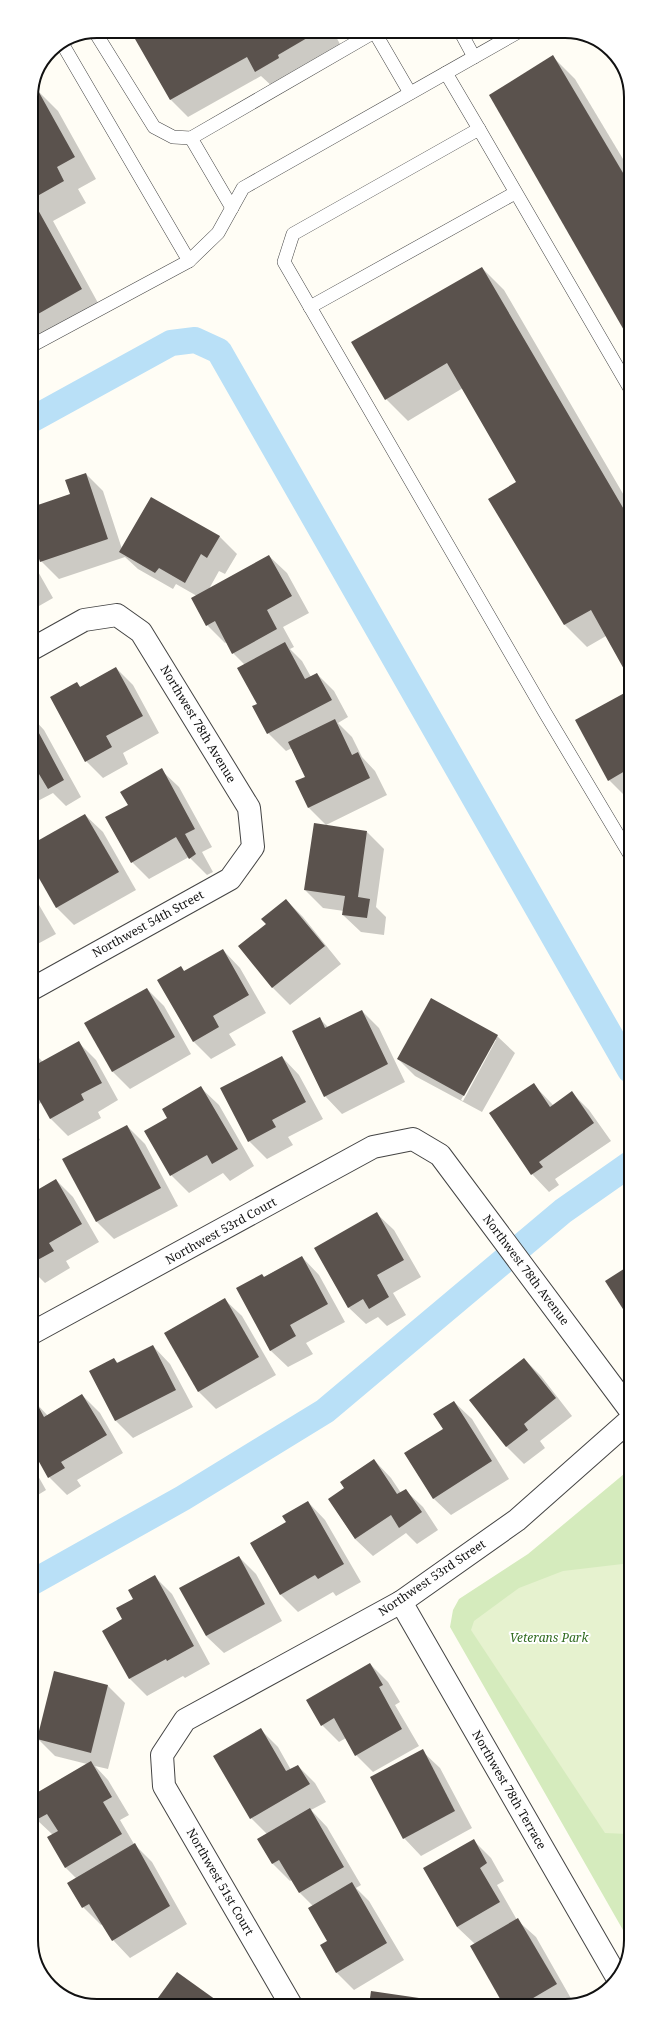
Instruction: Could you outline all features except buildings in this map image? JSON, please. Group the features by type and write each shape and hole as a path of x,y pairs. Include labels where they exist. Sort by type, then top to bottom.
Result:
{"street":[{"name":"Northwest 78th Avenue","path":"38,646 84,620 118,615 141,632 249,808 252,848"},
{"name":"Northwest 54th Street","path":"38,986 230,879 252,848"},
{"name":"Northwest 78th Avenue","path":"413,1139 440,1155 624,1402"},
{"name":"Northwest 53rd Court","path":"38,1330 373,1147 413,1139"},
{"name":"Northwest 53rd Street","path":"162,1755 186,1720 401,1602 517,1520 624,1425"},
{"name":"Northwest 78th Terrace","path":"401,1602 614,1973"},
{"name":"Northwest 51st Court","path":"162,1755 164,1786 288,1999"}],"lane":[{"path":"99,38 154,127 173,137 191,138 363,38"},
{"path":"379,38 410,93"},
{"path":"464,38 474,58"},
{"path":"38,342 189,261 218,233 243,188 508,38"},
{"path":"65,48 189,261"},
{"path":"446,72 624,378"},
{"path":"479,129 293,234 284,262 540,705 624,845"},
{"path":"191,138 232,208"},
{"path":"310,307 515,193"}],"green space":[{"name":"Veterans Park","path":"624,1474 623,1930 450,1627 453,1610 459,1599 528,1554"},
{"path":"624,1564 624,1834 605,1833 471,1630 474,1621 519,1588 563,1571"}],"waterway":[{"path":"38,416 171,343 195,340 219,351 624,1060"},
{"path":"38,1579 183,1498 325,1411 563,1211 624,1168"}]}
